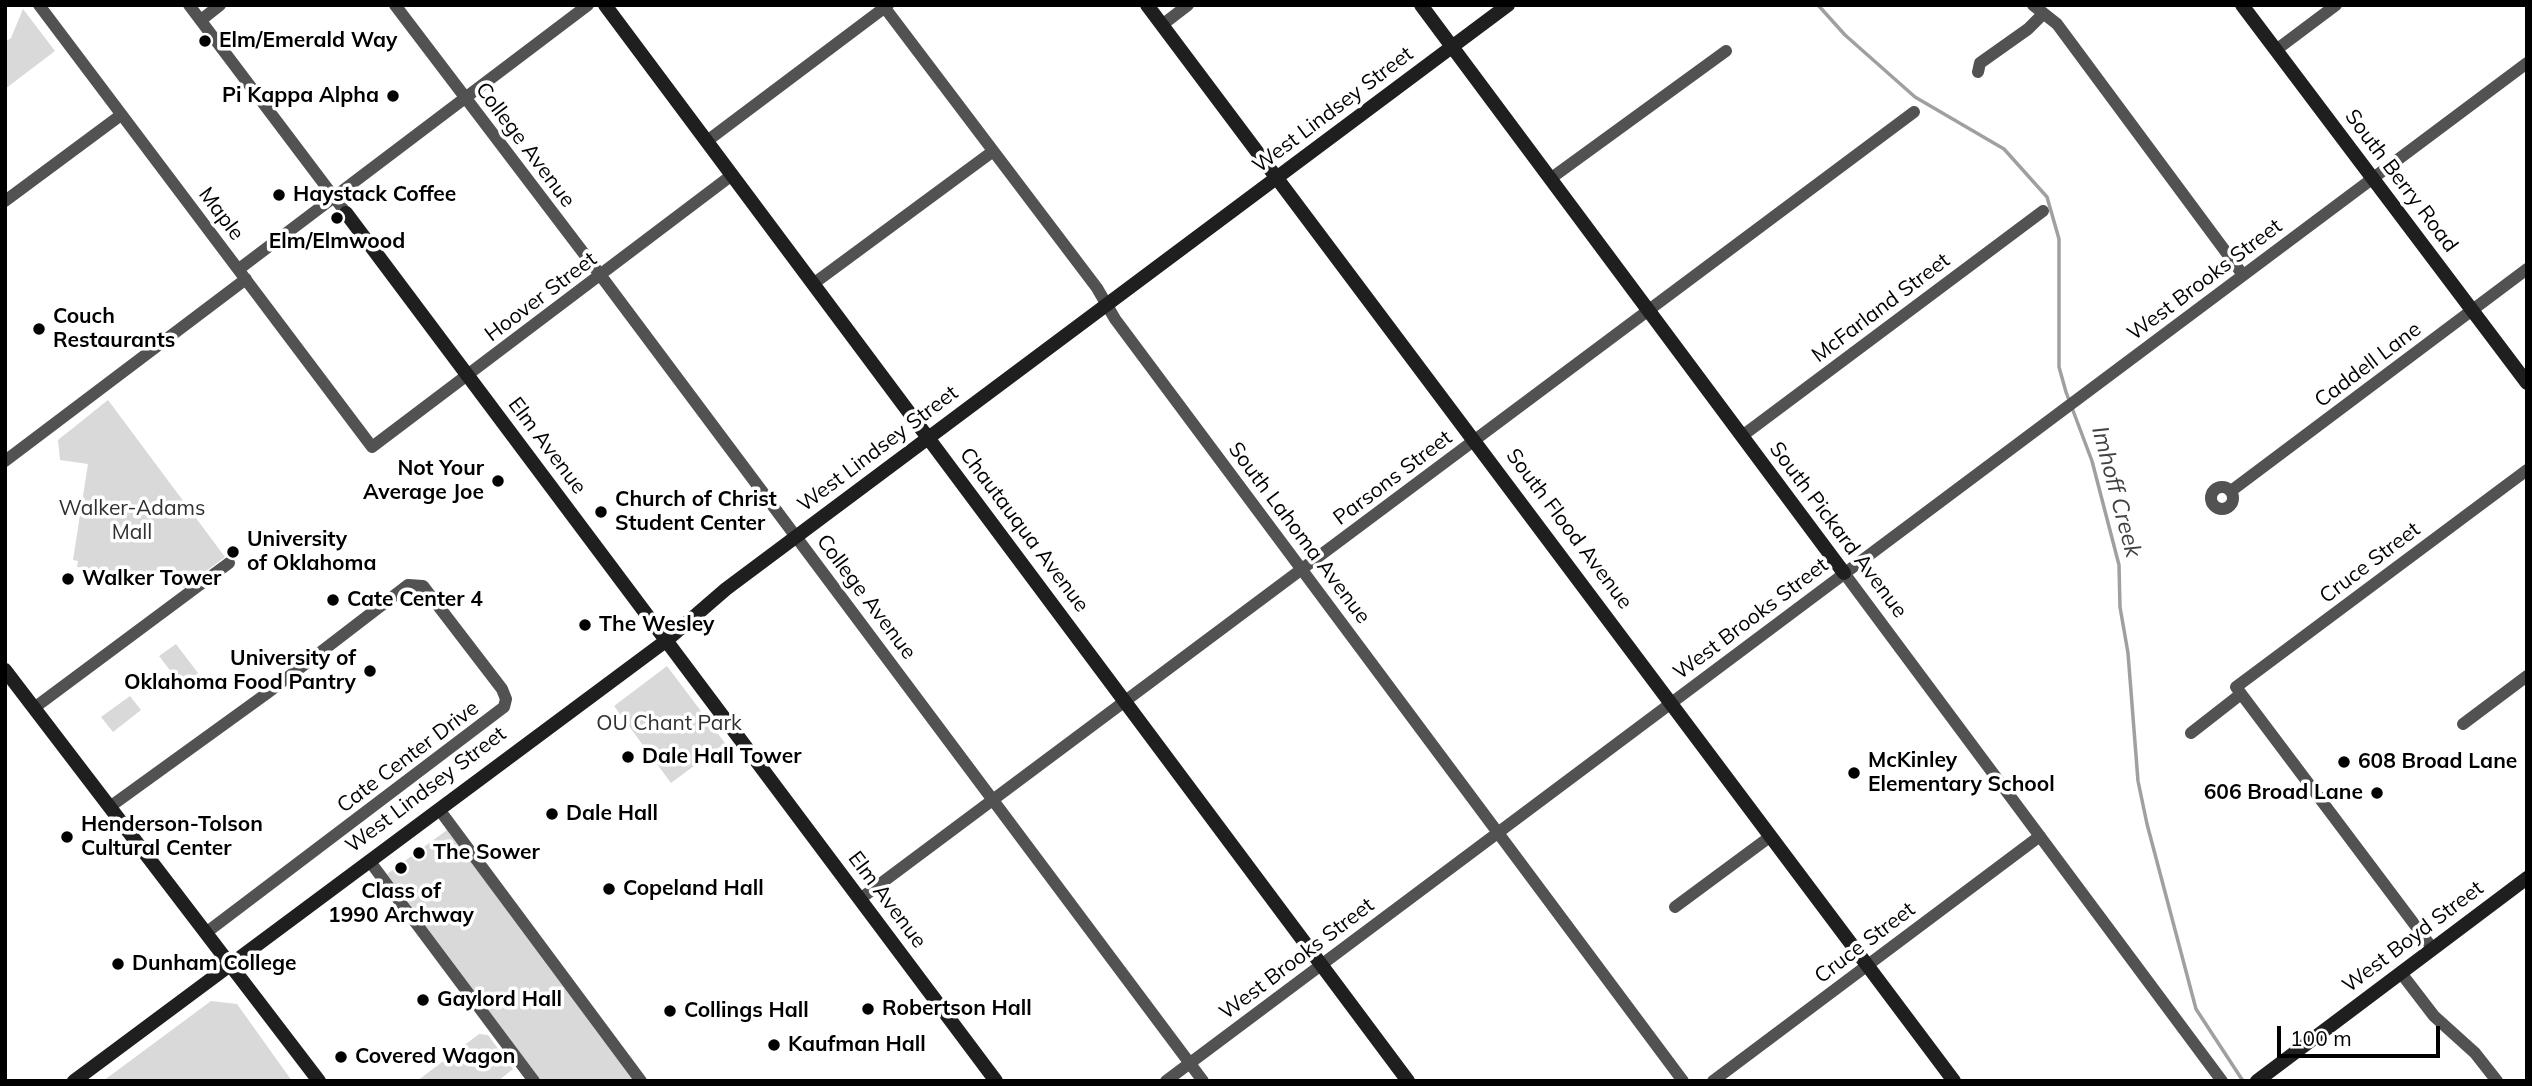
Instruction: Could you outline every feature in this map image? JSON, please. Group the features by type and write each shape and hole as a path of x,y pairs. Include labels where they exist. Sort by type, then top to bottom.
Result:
{"street":[{"name":"Maple","path":"38,5 372,447"},
{"name":"Elm Avenue","path":"190,5 996,1081"},
{"path":"201,19 220,5"},
{"name":"College Avenue","path":"395,5 1203,1081"},
{"path":"5,461 242,274 314,213 588,5"},
{"name":"Chautauqua Avenue","path":"605,5 1408,1081"},
{"name":"South Flood Avenue","path":"1147,5 1476,440 1954,1081"},
{"path":"1162,25 1188,5"},
{"name":"South Pickard Avenue","path":"1421,5 2222,1081"},
{"name":"West Lindsey Street","path":"74,1081 667,640 726,589 796,536 1508,5"},
{"name":"South Berry Road","path":"2242,5 2527,383"},
{"path":"2276,50 2336,5"},
{"path":"707,141 886,6"},
{"name":"South Lahoma Avenue","path":"886,6 1683,1081"},
{"path":"1978,72 1980,63 2028,29 2037,10 2057,24 2243,275"},
{"path":"1550,179 1726,51"},
{"name":"West Brooks Street","path":"1166,1081 2527,63"},
{"name":"Parsons Street","path":"860,899 1914,112"},
{"path":"5,201 121,115"},
{"path":"813,284 992,152"},
{"name":"Hoover Street","path":"372,447 469,377 732,175"},
{"name":"McFarland Street","path":"1742,436 2043,211"},
{"name":"Caddell Lane","path":"2231,491 2527,269"},
{"name":"Cruce Street","path":"2191,733 2238,691 2527,470"},
{"path":"34,708 229,563"},
{"name":"Cate Center Drive","path":"111,806 267,694 408,585 423,586 471,646 505,695 506,704 500,711 208,932"},
{"path":"5,670 231,962 319,1081"},
{"path":"2463,724 2527,676"},
{"path":"2238,691 2432,948"},
{"path":"444,816 641,1081"},
{"path":"1675,907 1771,836"},
{"name":"Cruce Street","path":"1713,1081 2040,836"},
{"path":"374,867 534,1081"},
{"name":"West Boyd Street","path":"2258,1080 2527,878"},
{"path":"2401,972 2434,1016 2475,1053 2497,1081"}],"green space":[{"path":"23,9 55,51 5,89 5,42 11,38"},
{"name":"Walker-Adams Mall","path":"108,400 225,557 184,588 174,576 77,567 78,561 73,560 88,464 60,460 58,440"},
{"path":"176,644 198,673 182,686 159,656"},
{"name":"OU Chant Park","path":"667,666 725,743 671,783 614,706"},
{"path":"130,696 141,710 113,732 101,717"},
{"path":"447,830 635,1081 541,1081 387,874"},
{"path":"211,1001 237,1004 292,1081 103,1081"},
{"path":"479,1034 488,1035 513,1069 498,1081 417,1081"}],"waterway":[{"name":"Imhoff Creek","path":"1818,5 1845,35 1915,97 2004,149 2047,197 2059,239 2059,367 2092,461 2119,565 2120,607 2128,653 2138,781 2147,824 2196,1009 2243,1081"}],"place":[{"name":"Elm/Emerald Way","path":"205,41"},
{"name":"Pi Kappa Alpha","path":"393,96"},
{"name":"Haystack Coffee","path":"279,195"},
{"name":"Elm/Elmwood","path":"337,218"},
{"name":"Couch Restaurants","path":"39,329"},
{"name":"Not Your Average Joe","path":"498,481"},
{"name":"Church of Christ Student Center","path":"601,512"},
{"name":"University of Oklahoma","path":"233,552"},
{"name":"Walker Tower","path":"68,579"},
{"name":"Cate Center 4","path":"333,600"},
{"name":"The Wesley","path":"585,625"},
{"name":"University of Oklahoma Food Pantry","path":"370,671"},
{"name":"Dale Hall Tower","path":"628,757"},
{"name":"608 Broad Lane","path":"2344,762"},
{"name":"McKinley Elementary School","path":"1854,773"},
{"name":"606 Broad Lane","path":"2377,793"},
{"name":"Dale Hall","path":"552,814"},
{"name":"Henderson-Tolson Cultural Center","path":"67,837"},
{"name":"The Sower","path":"419,853"},
{"name":"Class of 1990 Archway","path":"401,868"},
{"name":"Copeland Hall","path":"609,889"},
{"name":"Dunham College","path":"118,964"},
{"name":"Gaylord Hall","path":"423,1000"},
{"name":"Robertson Hall","path":"868,1009"},
{"name":"Collings Hall","path":"670,1011"},
{"name":"Kaufman Hall","path":"774,1045"},
{"name":"Covered Wagon","path":"341,1057"}]}
